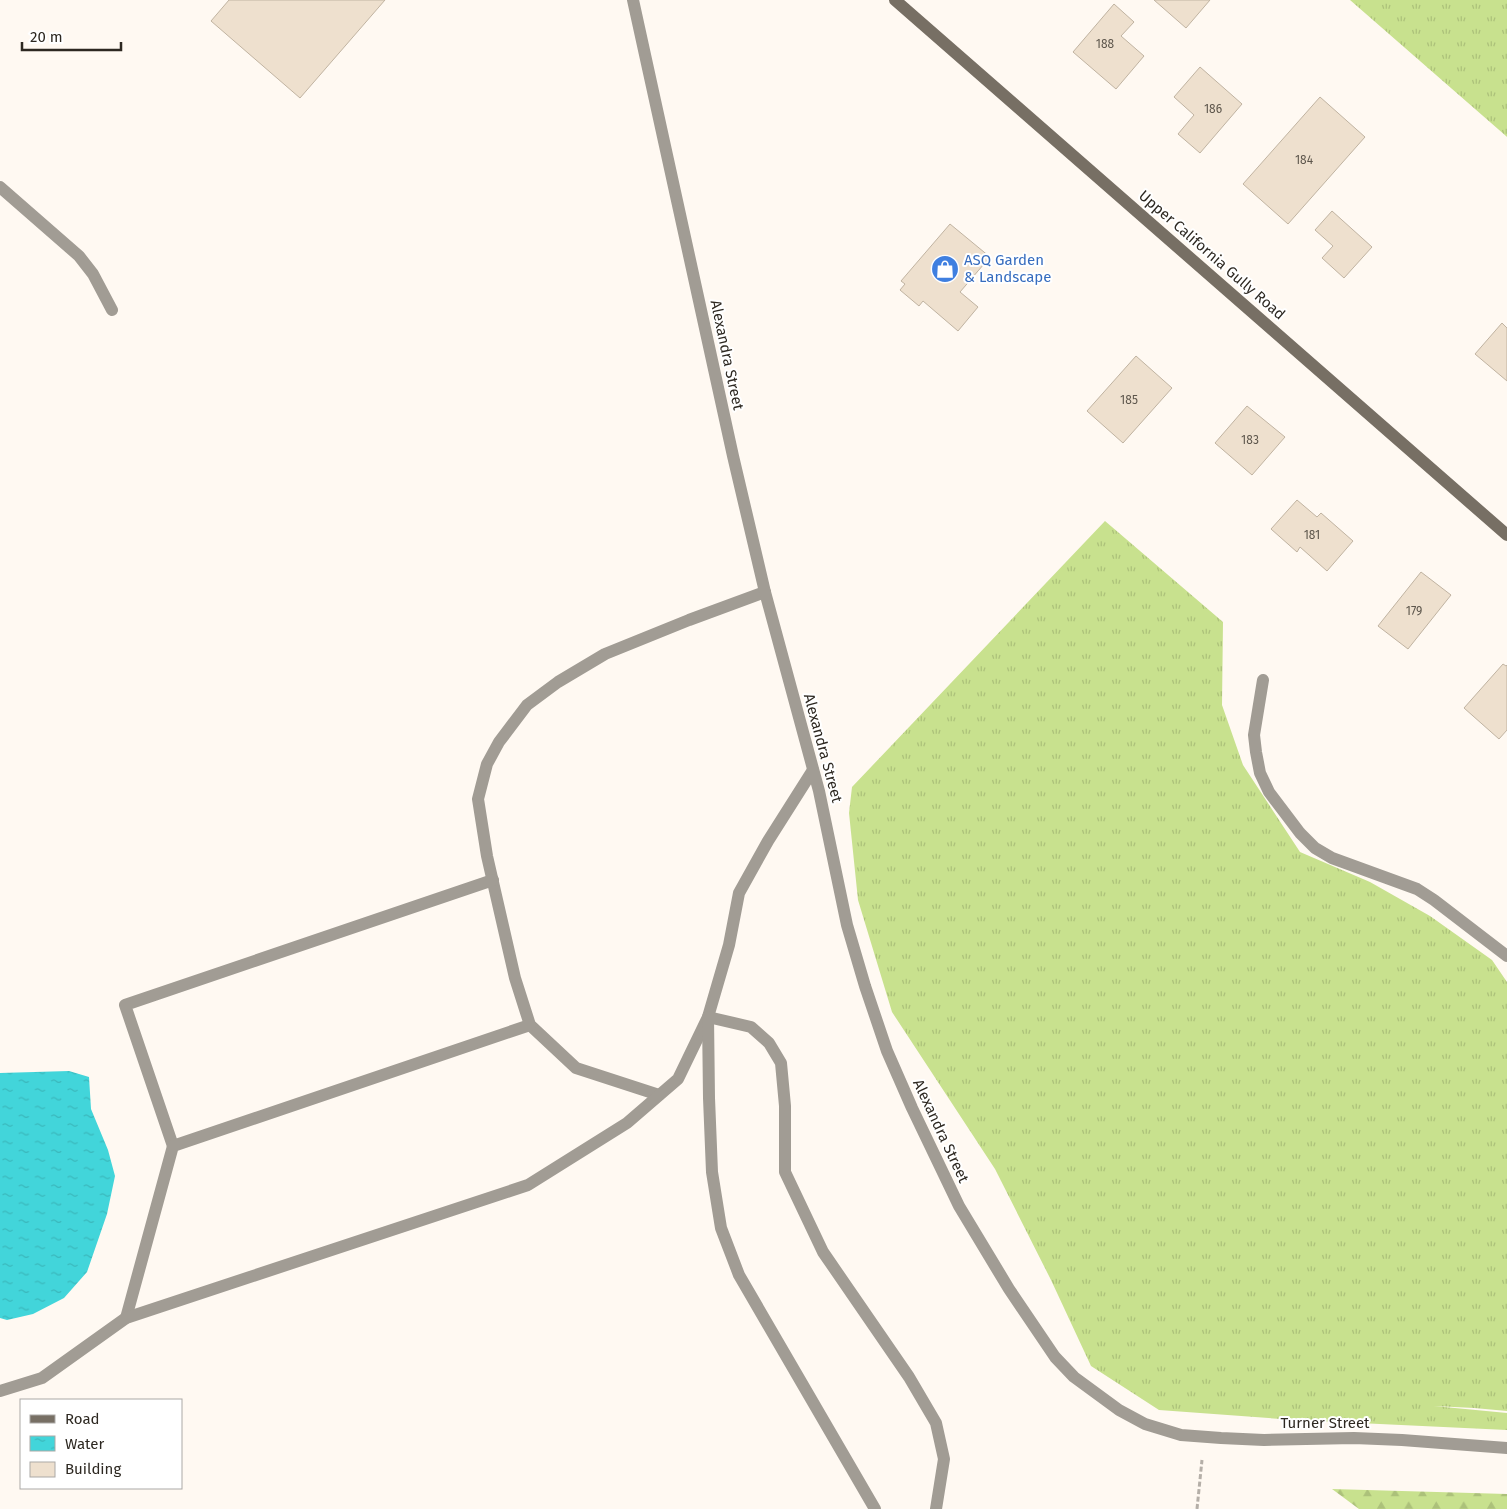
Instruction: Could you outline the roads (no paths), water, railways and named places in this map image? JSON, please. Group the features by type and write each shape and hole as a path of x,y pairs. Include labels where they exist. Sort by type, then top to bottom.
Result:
{"street":[{"name":"Alexandra Street","path":"633,0 733,456 765,592 819,791 847,926 890,1059 958,1206 1008,1289 1055,1356 1074,1377 1119,1410 1145,1424"},
{"name":"Upper California Gully Road","path":"895,0 1507,535"},
{"path":"0,187 79,256 93,274 112,310"},
{"path":"659,1095 576,1068 530,1025 515,978 492,880 478,799 487,764 499,742 527,705 558,682 605,654 765,592"},
{"path":"1263,680 1254,735 1260,773 1269,792 1300,833 1315,848 1332,858 1418,889 1507,956"},
{"path":"0,1391 42,1378 126,1318 528,1185 627,1123 678,1079 708,1017 729,945 739,893 768,841 813,770"},
{"path":"126,1318 173,1146 125,1005 492,880"},
{"path":"708,1017 712,1172 721,1228 739,1275 875,1509"},
{"path":"708,1017 751,1027 769,1043 781,1063 785,1106 785,1172 823,1252 908,1377 936,1423 944,1459 936,1509"},
{"path":"173,1146 530,1025"},
{"name":"Turner Street","path":"1145,1424 1181,1435 1204,1437 1382,1439 1507,1448"}],"water":[{"path":"69,1071 89,1077 91,1109 108,1150 115,1176 107,1214 87,1272 64,1298 33,1314 7,1320 0,1318 0,1073"}],"place":[{"name":"ASQ Garden & Landscape","path":"945,269"}]}
